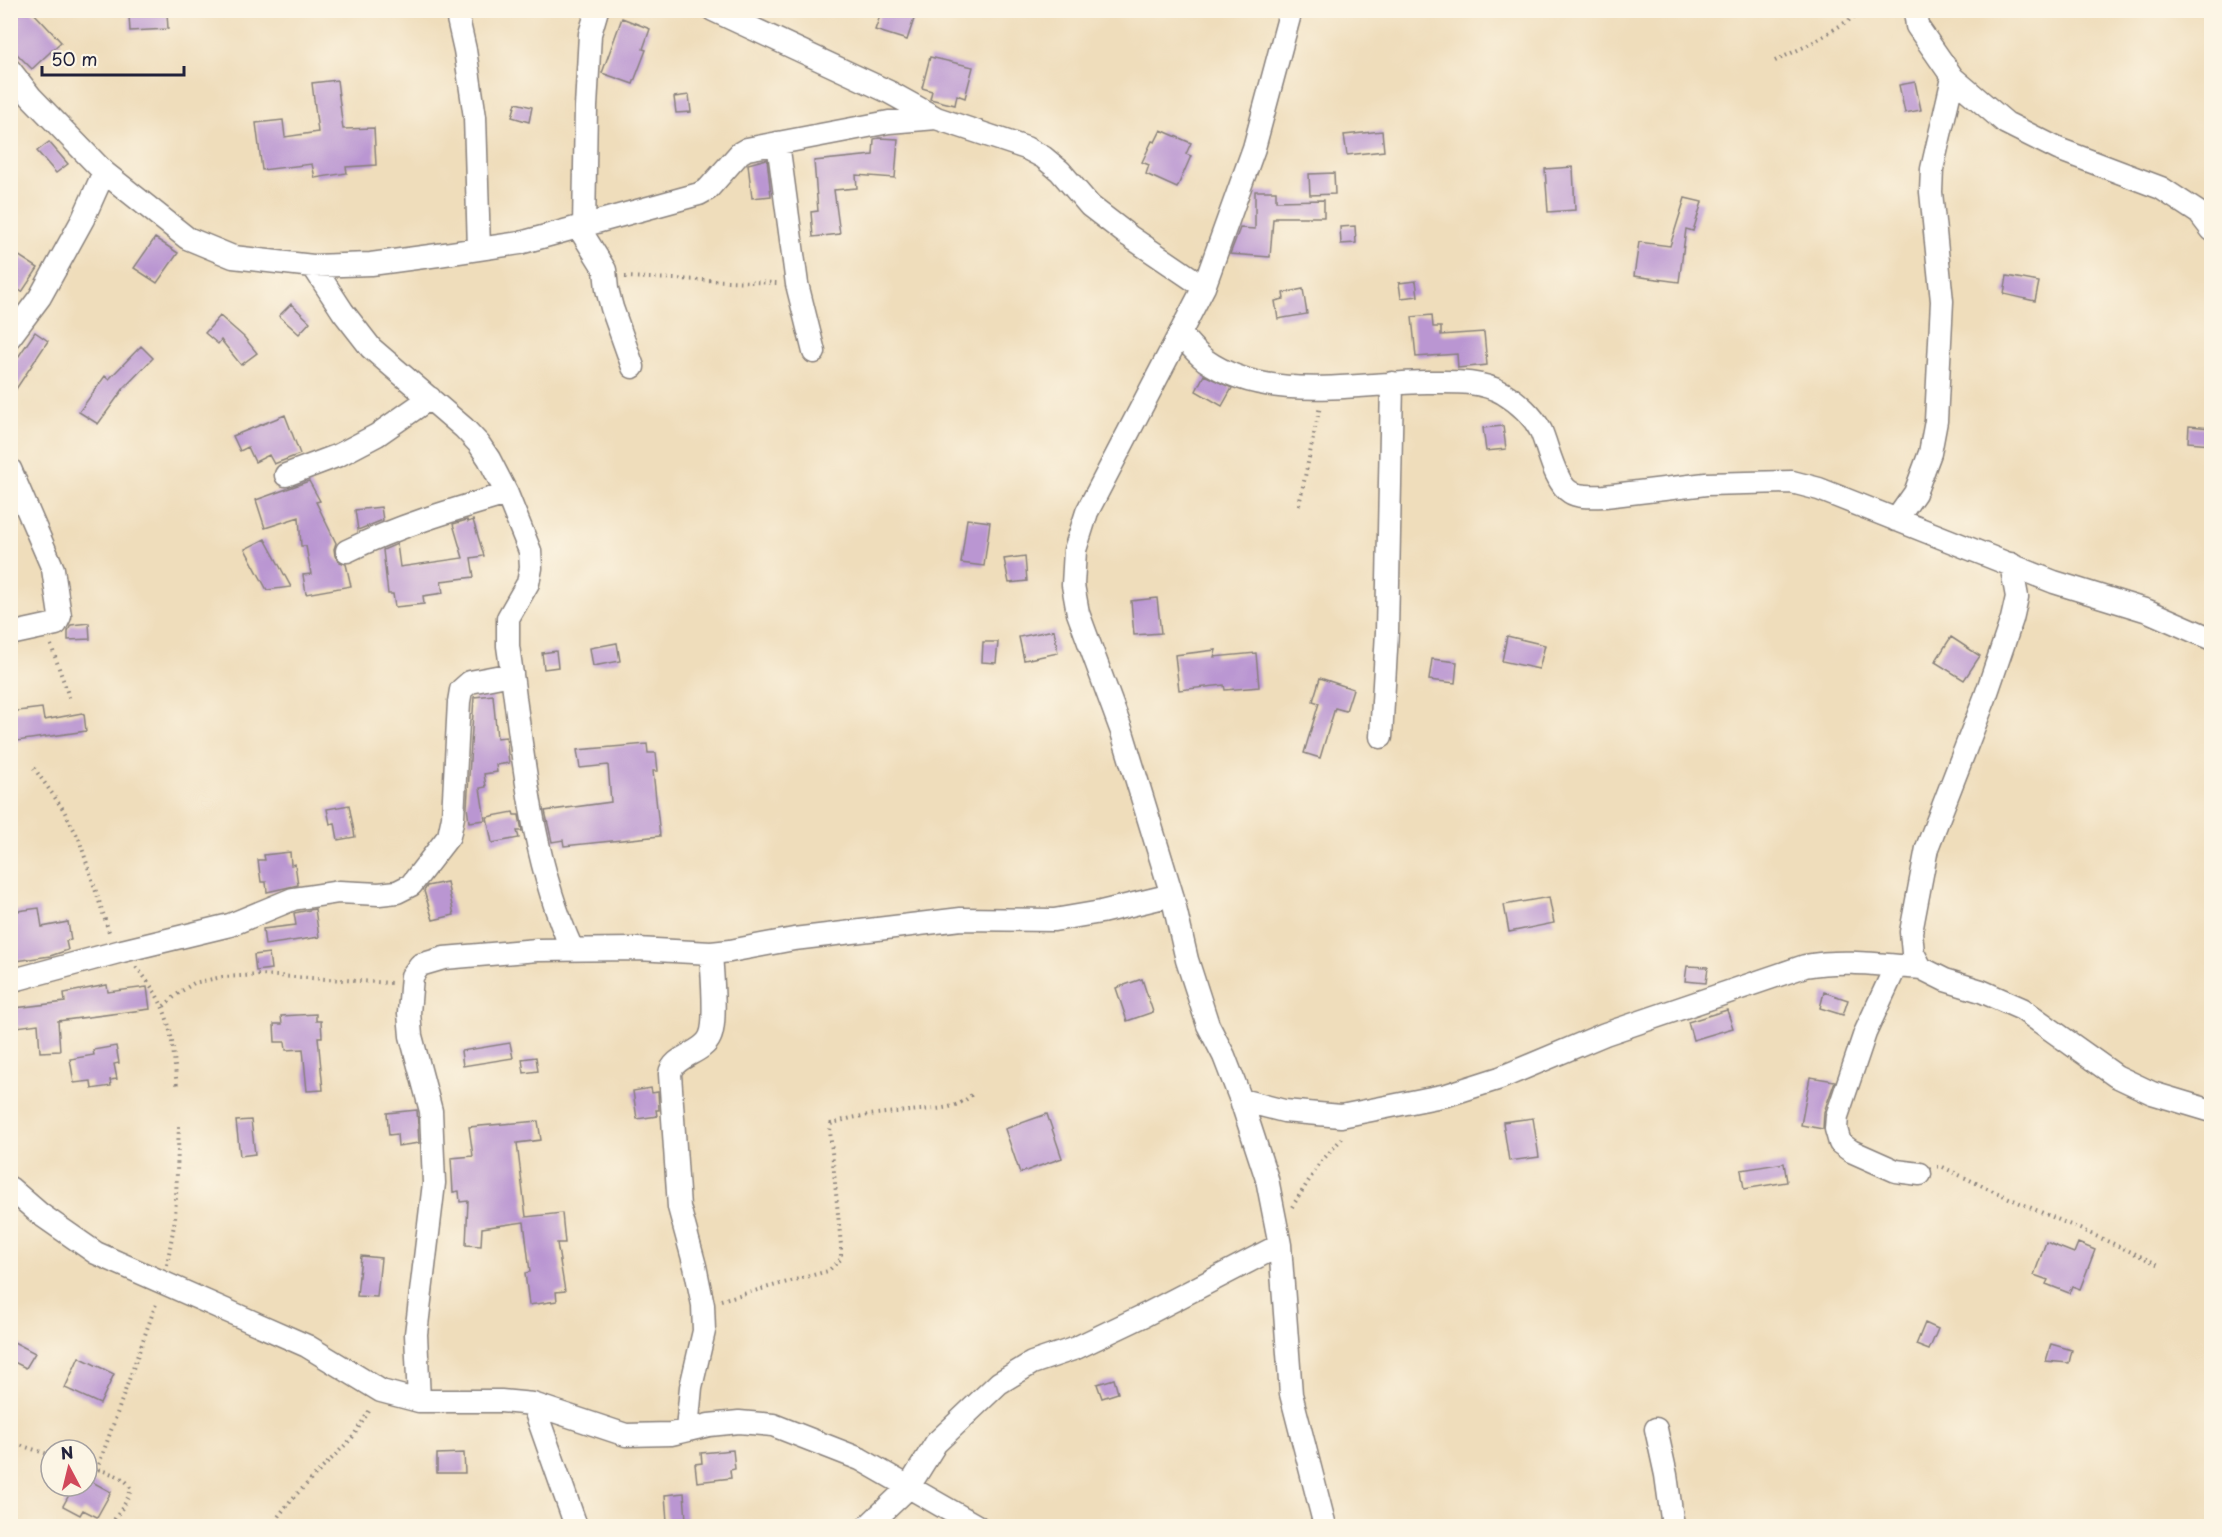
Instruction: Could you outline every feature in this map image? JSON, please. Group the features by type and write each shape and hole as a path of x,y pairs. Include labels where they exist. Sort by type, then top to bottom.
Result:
{"street":[{"path":"456,10 465,50 475,117 479,249"},
{"path":"597,10 590,34 582,227 605,270 612,308 633,367"},
{"path":"712,10 889,92 936,118 1026,148 1060,171 1090,206 1129,236 1204,287"},
{"path":"1291,10 1254,148 1204,287 1087,512 1075,550 1073,585 1078,613 1122,732 1172,895 1187,960 1208,1025 1224,1056 1241,1100 1267,1179 1279,1236 1291,1394 1325,1527"},
{"path":"1915,10 1917,26 1953,78 2006,123 2058,150 2161,188 2199,213 2211,230"},
{"path":"10,70 32,97 104,172 187,237 233,257 313,267 371,264 519,243 699,194 708,189 740,153 747,149 889,122 936,118"},
{"path":"1896,520 1915,493 1930,453 1936,421 1942,301 1931,192 1932,169 1953,78"},
{"path":"778,143 797,284 814,352"},
{"path":"10,337 40,297 83,219 104,172"},
{"path":"313,267 343,312 371,348 430,398 479,444 507,494 530,550 531,568 528,584 508,618 507,632 531,817 551,896 572,949"},
{"path":"1180,334 1205,360 1235,376 1291,388 1392,382 1464,381 1501,392 1528,414 1540,430 1563,486 1571,493 1589,497 1706,484 1792,482 1819,489 2054,582 2148,611 2211,639"},
{"path":"1381,737 1392,382"},
{"path":"286,475 348,450 377,435 430,398"},
{"path":"10,469 53,569 60,616 56,624 10,634"},
{"path":"347,551 376,536 422,519 507,494"},
{"path":"1921,968 1914,953 1911,932 1927,848 1985,698 2012,619 2017,597 2011,564"},
{"path":"10,981 230,925 293,899 339,892 397,892 411,885 449,836 453,817 461,690 470,682 512,674"},
{"path":"419,1401 416,1334 434,1184 431,1112 411,1036 409,1013 412,976 420,965 444,958 537,950 711,953 794,939 961,919 1054,920 1101,912 1172,895"},
{"path":"687,1430 691,1387 704,1331 703,1305 679,1207 670,1074 673,1065 690,1055 712,1036 711,953"},
{"path":"1241,1100 1284,1111 1341,1116 1447,1095 1500,1078 1605,1034 1805,966 1827,962 1862,962 1921,968 1945,980 1982,991 2022,1009 2116,1076 2152,1093 2211,1111"},
{"path":"1896,966 1865,1033 1837,1116 1836,1129 1840,1143 1851,1151 1896,1171 1920,1174"},
{"path":"12,1194 96,1253 307,1346 381,1391 419,1401 501,1401 533,1404 626,1436 649,1436 739,1422 773,1425 860,1459 977,1527"},
{"path":"868,1527 908,1488 936,1443 999,1383 1032,1363 1077,1348 1145,1315 1279,1236"},
{"path":"533,1404 576,1527"},
{"path":"1656,1429 1666,1475 1673,1527"}],"path":[{"path":"1775,61 1812,43 1854,17 1859,10"},
{"path":"605,270 623,277 797,284"},
{"path":"1299,505 1323,387"},
{"path":"45,627 70,700"},
{"path":"34,768 63,808 79,839 119,952 146,979 164,1006 172,1036 177,1088"},
{"path":"164,1006 194,983 222,977 261,975 411,984"},
{"path":"703,1305 828,1271 841,1259 842,1245 831,1124 843,1120 910,1111 944,1109 967,1101 974,1092"},
{"path":"99,1464 164,1283 175,1219 179,1126"},
{"path":"1279,1236 1320,1163 1346,1134"},
{"path":"1920,1174 1943,1167 2007,1199 2097,1235 2161,1266"},
{"path":"271,1527 291,1500 352,1438 381,1391"},
{"path":"10,1442 39,1451"},
{"path":"99,1471 123,1478 129,1485 130,1492 110,1527"}],"building":[{"path":"10,10 31,10 61,42 32,69 10,47"},
{"path":"882,10 917,10 907,40 875,30"},
{"path":"167,13 168,29 130,31 129,15"},
{"path":"622,18 650,29 643,49 646,50 633,84 602,73"},
{"path":"930,57 973,67 965,98 957,95 955,105 930,99 932,91 922,88"},
{"path":"337,80 343,129 374,128 376,165 346,167 347,173 315,178 312,164 262,170 256,123 283,120 285,137 318,132 312,83"},
{"path":"1915,82 1921,110 1905,113 1899,85"},
{"path":"689,95 691,112 676,113 674,97"},
{"path":"516,103 532,107 529,122 512,117"},
{"path":"1161,130 1191,143 1186,154 1191,156 1177,188 1146,174 1149,165 1142,162 1152,141 1155,142"},
{"path":"1382,131 1384,151 1347,155 1344,135"},
{"path":"874,139 898,139 895,178 856,175 857,188 834,190 840,234 813,237 811,212 818,211 814,161 873,155"},
{"path":"49,142 68,164 56,173 37,151"},
{"path":"767,159 771,196 752,198 748,164"},
{"path":"1573,167 1575,210 1548,212 1545,169"},
{"path":"1334,173 1335,194 1310,195 1309,174"},
{"path":"1255,191 1276,191 1276,201 1324,200 1324,217 1276,217 1273,219 1270,257 1230,254 1240,228 1255,229"},
{"path":"1685,198 1702,202 1693,231 1686,229 1679,282 1634,276 1639,242 1670,246"},
{"path":"1355,226 1356,243 1341,244 1340,227"},
{"path":"155,238 178,253 157,283 134,268"},
{"path":"10,250 38,268 22,292 10,284"},
{"path":"2007,276 2039,282 2035,301 2004,294"},
{"path":"1416,281 1418,296 1401,298 1399,283"},
{"path":"1303,289 1307,314 1278,319 1275,301 1284,299 1283,293"},
{"path":"291,304 310,322 299,334 279,316"},
{"path":"1432,315 1433,327 1441,327 1441,335 1484,332 1487,365 1458,368 1457,354 1416,357 1412,317"},
{"path":"220,316 244,337 257,353 241,365 221,340 218,344 205,333"},
{"path":"35,332 48,341 10,398 10,369"},
{"path":"141,346 153,358 124,388 98,424 79,412 105,376 109,379"},
{"path":"1204,375 1232,388 1222,406 1196,391"},
{"path":"285,415 300,454 274,464 269,455 255,462 248,447 240,451 233,436"},
{"path":"1503,426 1506,449 1486,451 1483,428"},
{"path":"2189,426 2211,428 2211,444 2188,442"},
{"path":"309,481 320,501 316,502 336,543 335,556 340,562 346,564 351,586 306,594 303,575 311,574 306,546 301,546 299,517 265,528 256,500"},
{"path":"381,507 383,520 358,530 355,510"},
{"path":"967,519 990,522 984,566 961,563"},
{"path":"467,520 468,522 473,520 484,556 471,558 474,577 441,581 443,593 423,596 424,604 395,607 393,594 388,594 383,550 397,544 400,567 463,558 453,524"},
{"path":"265,539 291,587 267,590 245,549"},
{"path":"1025,556 1027,581 1009,583 1004,559"},
{"path":"1157,598 1161,633 1134,635 1131,601"},
{"path":"89,623 90,639 68,640 71,625"},
{"path":"1054,630 1058,653 1024,660 1019,637"},
{"path":"1507,636 1545,645 1539,669 1502,661"},
{"path":"1951,637 1980,656 1964,680 1935,662"},
{"path":"983,642 998,642 996,663 982,662"},
{"path":"617,643 620,661 593,666 590,648"},
{"path":"1216,650 1214,657 1256,653 1259,687 1225,690 1224,685 1179,690 1175,655"},
{"path":"556,651 558,667 544,669 542,653"},
{"path":"1432,659 1457,662 1455,683 1429,680"},
{"path":"1320,678 1353,689 1346,711 1335,708 1320,758 1304,753 1319,703 1313,701"},
{"path":"493,695 497,738 506,737 509,763 496,765 497,772 484,774 486,787 480,788 485,820 469,822 467,807 474,697"},
{"path":"42,708 44,720 84,714 86,731 10,742 10,712"},
{"path":"647,744 648,753 656,753 658,771 653,771 660,836 564,846 563,840 552,842 545,811 611,802 608,765 580,768 577,750"},
{"path":"349,805 355,837 338,840 335,823 330,824 327,809"},
{"path":"513,812 514,815 519,815 522,831 517,831 519,838 492,843 487,817"},
{"path":"290,852 291,865 295,864 298,885 267,892 266,882 261,882 258,860 265,860 264,855"},
{"path":"447,882 454,915 433,920 424,891 427,886"},
{"path":"1549,897 1554,923 1509,932 1504,905"},
{"path":"39,908 42,927 68,922 71,940 66,941 68,950 50,956 10,962 10,912"},
{"path":"315,909 319,937 265,945 263,929 296,925 294,913"},
{"path":"269,953 271,969 256,971 254,955"},
{"path":"1687,966 1708,967 1706,983 1685,981"},
{"path":"1142,979 1153,1012 1127,1021 1116,988"},
{"path":"107,985 108,992 147,987 150,1009 58,1021 60,1051 40,1052 38,1024 17,1027 15,1008 65,1002 64,993"},
{"path":"1824,992 1848,1000 1843,1015 1820,1008"},
{"path":"1727,1010 1733,1028 1693,1040 1688,1022"},
{"path":"316,1014 316,1021 321,1021 322,1037 318,1037 323,1090 307,1091 303,1049 286,1050 285,1042 275,1042 274,1024 282,1024 281,1016"},
{"path":"510,1043 513,1058 463,1066 461,1051"},
{"path":"116,1046 119,1063 114,1064 117,1079 110,1080 111,1086 92,1089 91,1081 74,1083 70,1059 94,1055 93,1050"},
{"path":"536,1057 538,1071 524,1073 522,1059"},
{"path":"1810,1077 1835,1081 1824,1112 1823,1129 1801,1125"},
{"path":"651,1088 652,1093 658,1092 657,1116 637,1119 633,1091"},
{"path":"417,1110 419,1143 398,1146 397,1134 389,1135 387,1113"},
{"path":"1047,1114 1062,1158 1020,1173 1005,1129"},
{"path":"1533,1118 1539,1157 1509,1161 1503,1122"},
{"path":"251,1120 255,1154 240,1156 236,1121"},
{"path":"538,1121 541,1140 517,1143 526,1217 562,1213 565,1243 557,1243 565,1291 556,1292 557,1301 529,1305 525,1273 530,1272 524,1222 482,1228 481,1246 466,1245 468,1201 460,1202 459,1191 453,1192 451,1158 473,1156 469,1127"},
{"path":"1784,1163 1787,1182 1744,1189 1741,1170"},
{"path":"2046,1242 2074,1253 2078,1243 2095,1250 2080,1289 2072,1286 2069,1293 2046,1284 2048,1280 2034,1275"},
{"path":"361,1256 381,1258 377,1297 357,1296"},
{"path":"1925,1323 1938,1329 1929,1350 1916,1345"},
{"path":"10,1340 35,1353 26,1368 10,1360"},
{"path":"2051,1344 2072,1350 2069,1363 2046,1361"},
{"path":"79,1357 114,1374 100,1404 65,1388"},
{"path":"1114,1379 1118,1393 1102,1398 1097,1384"},
{"path":"733,1450 735,1469 730,1470 731,1478 697,1482 695,1464 702,1463 701,1453"},
{"path":"464,1453 465,1473 437,1473 437,1454"},
{"path":"99,1486 111,1492 97,1517 83,1510 80,1515 63,1506 67,1498 99,1498"},
{"path":"684,1493 686,1520 667,1522 665,1495"}]}
